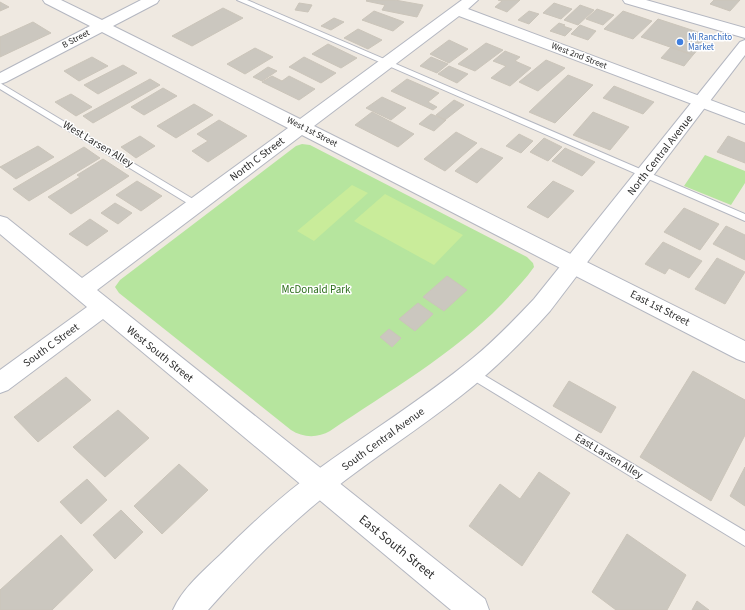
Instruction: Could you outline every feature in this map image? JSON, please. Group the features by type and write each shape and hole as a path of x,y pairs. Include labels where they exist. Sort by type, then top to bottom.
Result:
{"street":[{"name":"West 1st Street","path":"50,0 574,265"},
{"name":"B Street","path":"0,79 152,0"},
{"path":"630,0 745,33"},
{"name":"North C Street","path":"82,290 195,204 464,5"},
{"name":"West 2nd Street","path":"464,5 745,119"},
{"name":"North Central Avenue","path":"574,265 745,45"},
{"name":"West South Street","path":"0,223 320,484"},
{"name":"East 1st Street","path":"574,265 745,352"},
{"name":"South Central Avenue","path":"188,610 220,573 271,525 320,484 472,373 507,343 542,305 574,265"},
{"name":"South C Street","path":"0,383 103,307"},
{"name":"East South Street","path":"320,484 474,610"}],"lane":[{"path":"241,0 745,218"},
{"name":"West Larsen Alley","path":"0,85 195,204"},
{"name":"East Larsen Alley","path":"472,373 745,539"}],"green space":[{"name":"McDonald Park","path":"302,144 310,145 527,257 533,263 534,267 502,304 462,340 397,387 330,431 316,436 300,435 291,430 119,293 115,287 120,280 296,146"},
{"path":"705,155 745,171 745,183 731,205 684,186"},
{"path":"352,185 368,193 314,241 297,231"},
{"path":"385,194 463,235 434,265 354,221"}],"building":[{"path":"395,0 423,5 417,17 382,10 385,5 366,1"},
{"path":"498,0 520,0 507,12 495,7 502,1"},
{"path":"714,0 740,0 730,11 710,4"},
{"path":"0,2 9,7 0,11"},
{"path":"299,3 312,5 308,12 295,10"},
{"path":"554,3 572,9 561,19 543,13"},
{"path":"580,5 594,10 578,25 564,20"},
{"path":"223,8 243,18 192,46 172,36"},
{"path":"597,9 614,15 603,25 586,19"},
{"path":"374,11 404,22 393,31 362,20"},
{"path":"529,11 539,14 529,24 518,20"},
{"path":"623,11 652,21 633,39 604,29"},
{"path":"334,18 344,22 331,30 321,26"},
{"name":"Mi Ranchito Market","path":"658,19 710,36 693,55 641,37"},
{"path":"33,22 51,33 0,57 0,37"},
{"path":"559,23 572,29 565,36 550,31"},
{"path":"580,25 596,31 588,40 571,34"},
{"path":"358,29 382,40 368,49 344,38"},
{"path":"449,40 468,49 449,63 430,54"},
{"path":"486,43 503,50 475,71 458,64"},
{"path":"328,44 357,58 341,68 312,54"},
{"path":"671,47 693,55 684,66 661,58"},
{"path":"255,48 273,57 245,74 227,64"},
{"path":"505,51 520,57 515,61 531,68 510,86 491,78 506,66 493,61"},
{"path":"92,57 108,66 79,81 64,71"},
{"path":"304,57 336,73 321,83 289,67"},
{"path":"431,57 448,64 437,73 420,66"},
{"path":"546,60 565,68 538,91 519,82"},
{"path":"123,65 137,73 98,94 84,85"},
{"path":"449,66 468,74 457,83 438,74"},
{"path":"268,67 277,71 262,81 253,77"},
{"path":"568,75 593,85 555,123 529,112"},
{"path":"272,76 282,81 289,76 315,89 299,100 262,82"},
{"path":"150,79 160,85 93,123 83,116"},
{"path":"407,79 439,93 428,102 437,107 433,110 391,91"},
{"path":"614,86 654,102 643,114 603,98"},
{"path":"163,88 177,96 144,115 131,107"},
{"path":"71,94 92,107 76,116 55,102"},
{"path":"382,97 406,108 391,120 366,108"},
{"path":"454,100 464,105 445,120 436,115"},
{"path":"194,104 213,115 176,138 157,126"},
{"path":"372,112 414,134 398,147 355,125"},
{"path":"593,112 629,127 610,150 573,135"},
{"path":"431,114 446,120 434,131 419,124"},
{"path":"219,120 247,136 208,162 192,151 208,141 197,134"},
{"path":"456,132 477,143 445,171 424,159"},
{"path":"519,134 533,141 521,153 506,146"},
{"path":"140,136 155,146 136,158 121,147"},
{"path":"728,136 745,143 745,163 717,152"},
{"path":"544,138 562,147 548,161 530,152"},
{"path":"38,146 54,157 16,179 0,167"},
{"path":"84,147 100,158 29,201 13,189"},
{"path":"481,148 503,158 477,183 455,171"},
{"path":"565,148 595,162 582,176 552,161"},
{"path":"103,159 129,176 71,214 48,197 80,177 77,175"},
{"path":"137,181 162,196 141,211 116,195"},
{"path":"553,181 574,191 548,218 527,207"},
{"path":"115,203 132,213 118,224 101,213"},
{"path":"684,208 719,224 700,250 664,232"},
{"path":"90,219 108,231 87,246 69,234"},
{"path":"726,226 745,235 745,260 713,244"},
{"path":"663,242 702,261 689,278 669,268 665,274 645,264"},
{"path":"717,258 745,272 725,304 695,289"},
{"path":"447,276 467,290 444,311 423,297"},
{"path":"418,303 433,314 415,331 399,319"},
{"path":"389,329 401,338 392,347 380,337"},
{"path":"693,371 745,400 745,435 711,501 640,457"},
{"path":"66,377 91,400 38,442 14,417"},
{"path":"569,381 616,407 601,433 553,406"},
{"path":"118,410 149,438 105,477 73,447"},
{"path":"179,464 208,490 162,534 134,506"},
{"path":"745,467 745,506 730,496"},
{"path":"539,472 570,493 522,566 469,526 500,484 520,499"},
{"path":"87,479 107,500 81,524 60,502"},
{"path":"121,510 143,532 115,559 93,535"},
{"path":"627,534 686,575 667,610 616,610 592,592"},
{"path":"61,535 93,570 52,610 0,610 0,590"},
{"path":"697,601 709,610 692,610"}],"place":[{"name":"Mi Ranchito Market","path":"680,42"}]}
